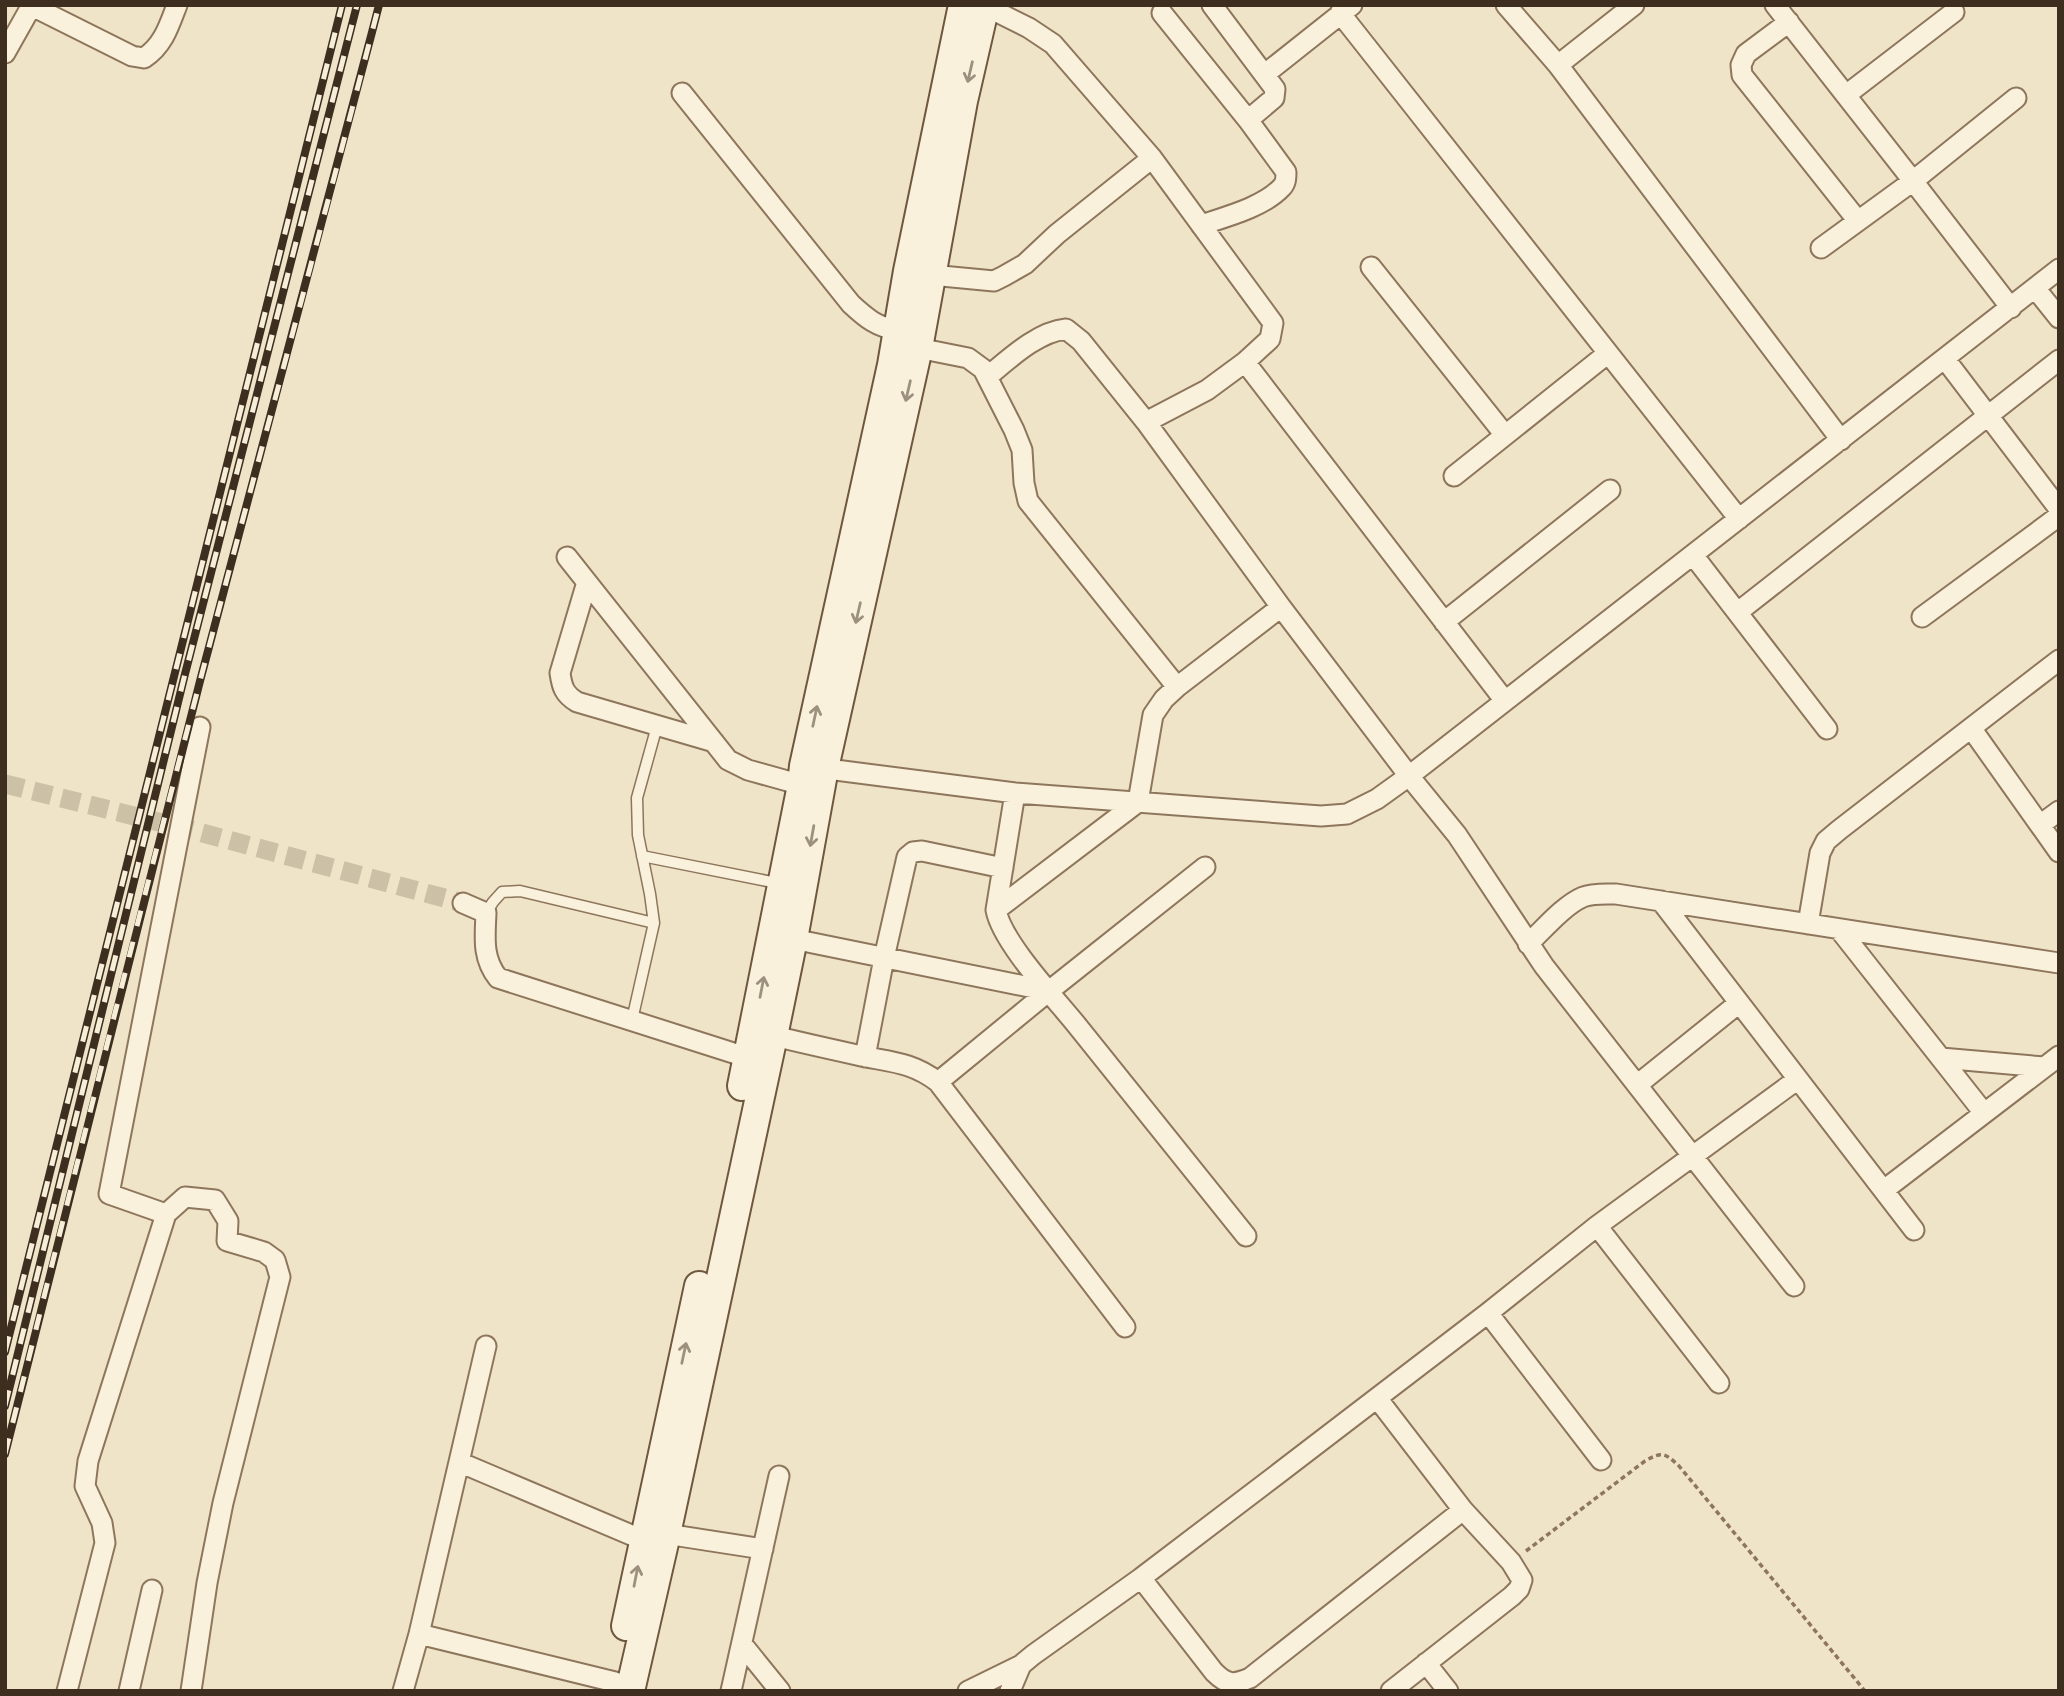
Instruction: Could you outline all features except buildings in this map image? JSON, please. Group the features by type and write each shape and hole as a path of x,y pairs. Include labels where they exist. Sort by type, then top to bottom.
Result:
{"street":[{"path":"5,53 31,6 132,56 144,58 154,52 164,37 177,5"},
{"path":"908,339 911,257 963,5"},
{"path":"1212,5 1275,89 1274,97 1248,120"},
{"path":"1506,5 1558,65 1841,440"},
{"path":"1600,5 1613,20"},
{"path":"1558,65 1634,5"},
{"path":"1775,5 2011,308"},
{"path":"419,1634 619,1688 655,1537 759,1042 782,884 810,773 908,339 931,275 963,101 985,6 1029,28 1053,44 1152,158 1273,323 1270,338 1245,362 1207,390 1146,422"},
{"path":"1163,8 1286,172 1282,187 1261,202 1201,225"},
{"path":"1265,74 1346,9 1607,354 1738,519"},
{"path":"1846,95 1954,12"},
{"path":"1788,22 1746,54 1741,65 1742,75 1858,221"},
{"path":"682,93 851,304 870,321 908,339 968,358 983,369 1022,450 1028,501 1177,687"},
{"path":"1821,248 1913,181 2016,98"},
{"path":"931,275 994,281 1004,276 1025,264 1057,234 1152,158"},
{"path":"1371,267 1505,436"},
{"path":"567,557 728,760 748,770 1321,816 1348,814 1377,799 1409,776 2059,269"},
{"path":"2035,288 2059,318"},
{"path":"988,377 1027,345 1059,330 1066,330 1081,341 1146,422 1280,607 1457,835 1528,944 1794,1286"},
{"path":"1454,476 1607,354"},
{"path":"1945,359 2059,509"},
{"path":"1738,612 2059,360"},
{"path":"1245,362 1505,701"},
{"path":"1444,622 1610,490"},
{"path":"1922,617 2059,516"},
{"path":"1693,555 1827,729"},
{"path":"587,582 560,673 567,696 577,702 714,742"},
{"path":"996,910 1138,802 1153,715 1164,699 1280,607"},
{"path":"1808,924 1820,853 1826,841 2059,660"},
{"path":"166,1214 109,1194 200,727"},
{"path":"1971,727 2059,852"},
{"path":"759,1042 793,939 810,773"},
{"path":"1015,793 996,910 1005,934 1245,1236"},
{"path":"2040,825 2059,811"},
{"path":"865,1057 907,857 913,852 922,851 1003,868"},
{"path":"938,1082 1205,867"},
{"path":"1528,944 1582,897 1616,894 2059,963"},
{"path":"1661,901 1914,1230"},
{"path":"463,903 486,913 484,945 490,968 498,978 632,1020 902,1063 924,1072 938,1082 1125,1326"},
{"path":"1839,929 1984,1113"},
{"path":"793,939 1049,991"},
{"path":"1637,1085 1739,1003"},
{"path":"1941,1058 2052,1062"},
{"path":"1884,1190 2052,1062"},
{"path":"968,1691 1021,1665 1140,1578 1488,1313 1597,1226 1798,1079"},
{"path":"67,1691 105,1543 102,1523 85,1486 88,1461 166,1214 185,1197 215,1200 228,1221 227,1241 264,1252 275,1260 280,1277 223,1503 207,1583 191,1691"},
{"path":"1597,1226 1719,1383"},
{"path":"1488,1313 1601,1460"},
{"path":"402,1691 419,1634 486,1346"},
{"path":"1377,1398 1463,1510 1511,1562 1521,1580 1519,1589 1512,1596 1391,1691"},
{"path":"459,1462 655,1537 763,1549"},
{"path":"731,1691 779,1476"},
{"path":"1140,1578 1213,1672 1223,1681 1235,1684 1250,1678 1463,1510"},
{"path":"129,1691 152,1590"},
{"path":"742,1644 780,1691"},
{"path":"1426,1663 1448,1691"},
{"path":"1010,1691 1021,1665"}],"lane":[{"path":"632,1020 654,923 638,835 637,798 656,726"},
{"path":"642,856 782,884"},
{"path":"486,913 502,892 520,891 654,923"}],"path":[{"path":"1511,1562 1645,1461 1658,1454 1668,1456 1865,1691"}],"tunnel":[{"path":"5,784 195,831 463,903"}],"railway":[{"path":"5,1352 342,5"},
{"path":"5,1406 185,674 357,5"},
{"path":"5,1454 175,777 379,5"}]}
